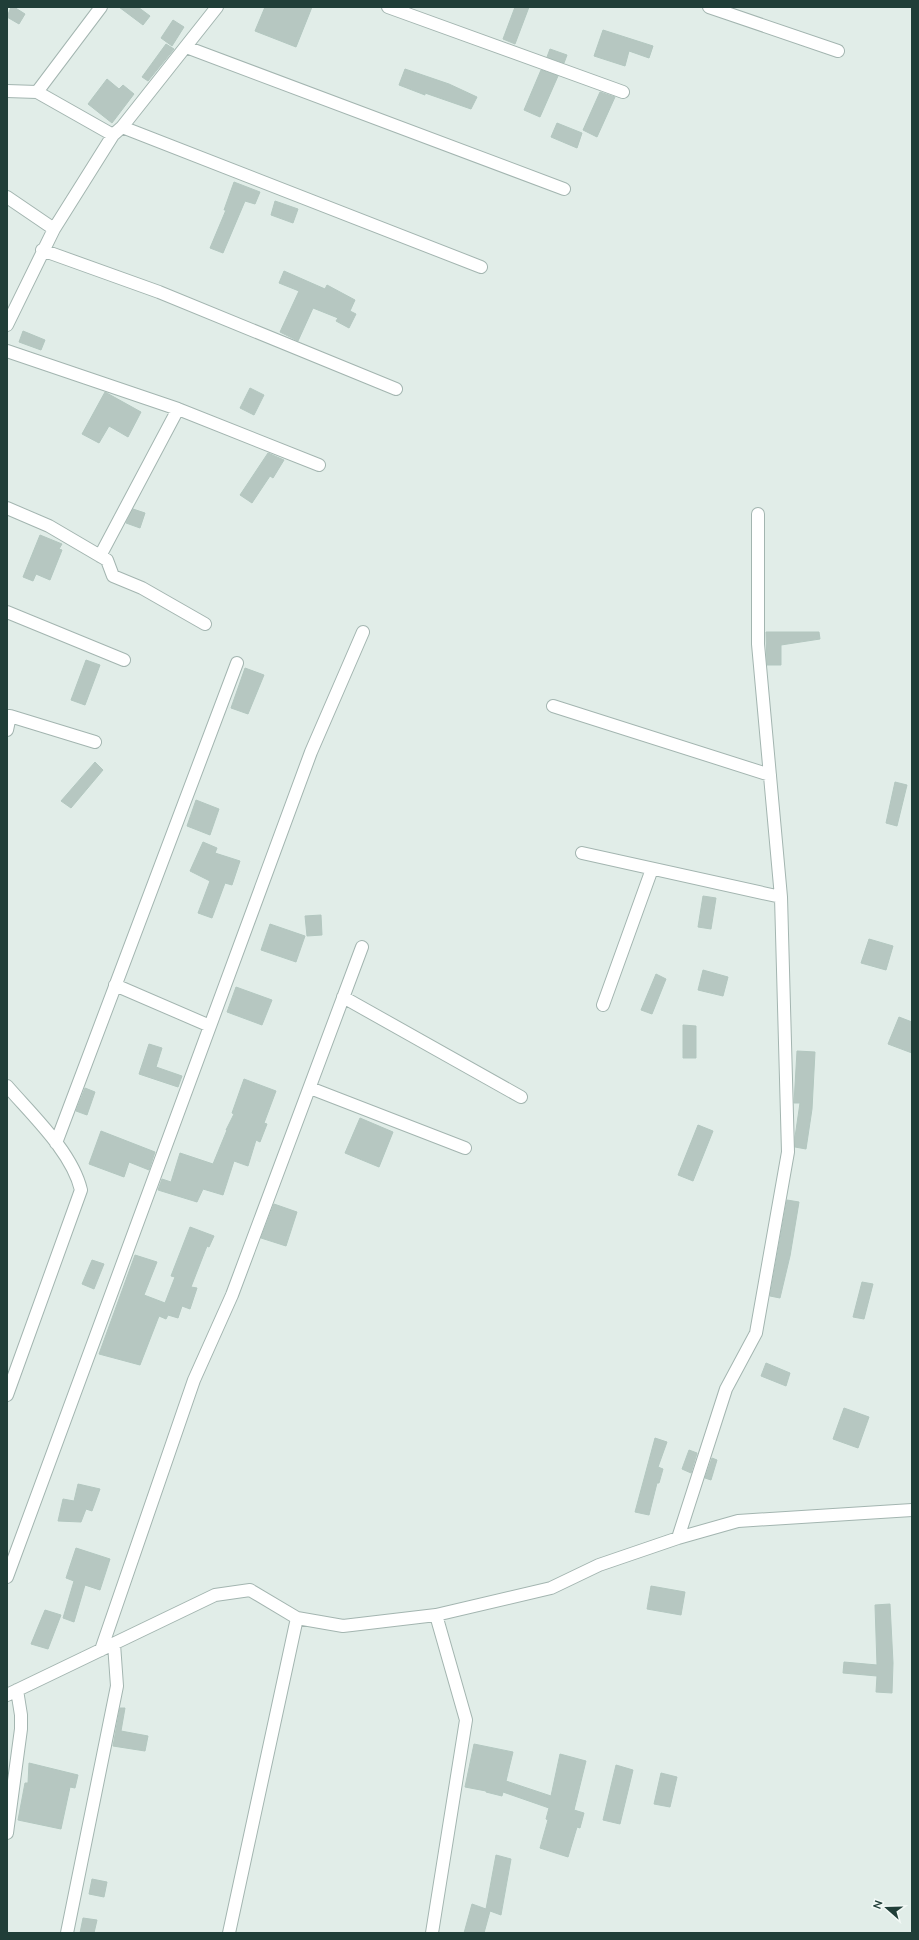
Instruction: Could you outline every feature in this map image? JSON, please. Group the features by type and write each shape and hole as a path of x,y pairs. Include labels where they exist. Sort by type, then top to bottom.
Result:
{"street":[{"path":"37,92 101,7"},
{"path":"7,325 42,250 54,228 113,135 122,127 217,7"},
{"path":"388,7 623,92"},
{"path":"709,7 838,51"},
{"path":"186,47 564,189"},
{"path":"7,91 37,92 113,135"},
{"path":"122,127 481,267"},
{"path":"7,197 54,228"},
{"path":"42,250 159,292 396,389"},
{"path":"7,351 178,409 319,465"},
{"path":"100,556 178,409"},
{"path":"7,508 49,526 107,560 113,576 142,588 205,624"},
{"path":"678,1538 726,1389 756,1333 788,1152 780,897 758,644 758,514"},
{"path":"7,612 124,660"},
{"path":"7,1577 311,752 363,632"},
{"path":"56,1143 237,663"},
{"path":"553,706 770,775"},
{"path":"7,730 8,716 95,742"},
{"path":"582,853 780,897"},
{"path":"603,1005 652,869"},
{"path":"101,1650 194,1380 232,1295 362,947"},
{"path":"116,985 210,1026"},
{"path":"343,997 521,1097"},
{"path":"7,1086 56,1143 78,1177 81,1190 7,1395"},
{"path":"310,1088 465,1148"},
{"path":"7,1833 21,1729 21,1715 12,1693 215,1595 250,1590 297,1618 343,1626 436,1615 551,1588 599,1565 678,1538 738,1521 912,1510"},
{"path":"432,1933 466,1720 436,1615"},
{"path":"229,1933 297,1618"},
{"path":"67,1933 117,1686 114,1644"}],"building":[{"path":"11,7 14,7 25,14 19,24 7,17"},
{"path":"119,7 138,7 150,16 143,25"},
{"path":"265,7 312,7 296,47 255,31"},
{"path":"515,7 529,7 515,44 503,39"},
{"path":"173,20 184,27 172,46 161,38"},
{"path":"603,30 653,46 649,58 629,51 625,66 594,56"},
{"path":"166,44 174,49 148,81 142,77"},
{"path":"550,49 567,55 564,63 547,57"},
{"path":"405,69 449,84 477,97 471,109 425,93 425,95 399,85"},
{"path":"541,70 558,76 540,117 524,110"},
{"path":"107,79 119,89 123,85 134,94 112,123 88,104"},
{"path":"600,92 615,97 597,137 583,130"},
{"path":"557,123 582,133 577,148 551,137"},
{"path":"234,182 260,192 255,204 245,201 223,253 210,248 226,210 224,210"},
{"path":"275,201 298,209 293,223 271,215"},
{"path":"284,271 325,289 327,285 355,300 350,311 356,314 349,328 336,321 338,318 313,308 298,341 280,332 299,291 279,283"},
{"path":"23,331 45,340 41,350 19,342"},
{"path":"250,388 264,395 254,415 240,408"},
{"path":"105,392 141,412 128,437 109,426 99,443 82,434"},
{"path":"268,453 284,460 273,478 270,476 252,503 240,495"},
{"path":"133,509 145,513 140,528 126,523"},
{"path":"40,535 62,544 59,549 62,550 50,580 36,574 33,581 23,577"},
{"path":"766,632 819,632 820,639 781,645 781,665 767,665"},
{"path":"86,660 100,665 85,705 71,700"},
{"path":"245,668 264,675 248,714 231,708"},
{"path":"95,762 103,770 71,808 61,801"},
{"path":"895,782 907,785 897,826 886,823"},
{"path":"196,800 219,809 210,835 187,826"},
{"path":"203,842 217,848 215,853 240,861 232,885 225,883 212,918 198,913 210,881 190,871"},
{"path":"703,896 716,898 711,929 698,927"},
{"path":"321,915 322,935 307,936 305,916"},
{"path":"270,924 305,936 296,962 261,950"},
{"path":"869,939 893,946 886,970 861,963"},
{"path":"703,970 728,977 723,996 698,990"},
{"path":"656,974 666,979 652,1014 641,1010"},
{"path":"236,987 272,1000 262,1025 227,1012"},
{"path":"899,1017 912,1022 912,1053 888,1044"},
{"path":"683,1025 696,1026 696,1058 683,1058"},
{"path":"149,1044 162,1048 156,1067 182,1076 178,1087 139,1074"},
{"path":"797,1051 815,1052 812,1109 806,1149 795,1147 800,1103 794,1103"},
{"path":"244,1079 276,1091 264,1123 267,1124 260,1142 256,1140 248,1166 234,1161 223,1195 203,1189 197,1202 158,1190 162,1179 171,1182 180,1153 213,1164 234,1114 232,1113"},
{"path":"85,1088 95,1092 87,1115 76,1111"},
{"path":"360,1118 393,1132 379,1167 345,1153"},
{"path":"698,1125 713,1131 693,1181 678,1175"},
{"path":"101,1131 155,1152 149,1170 129,1162 124,1177 89,1164"},
{"path":"787,1200 799,1202 790,1256 780,1298 770,1296"},
{"path":"274,1204 297,1212 286,1246 261,1238"},
{"path":"190,1227 214,1236 209,1247 207,1246 191,1287 197,1288 190,1309 182,1306 178,1318 168,1315 166,1319 159,1316 140,1365 99,1354 135,1255 157,1262 144,1295 165,1303 175,1277 171,1276"},
{"path":"92,1260 104,1264 94,1289 82,1284"},
{"path":"862,1282 873,1284 864,1319 853,1317"},
{"path":"766,1363 790,1373 786,1386 761,1376"},
{"path":"844,1408 869,1417 858,1448 833,1439"},
{"path":"655,1438 667,1442 658,1467 663,1469 659,1483 657,1483 649,1515 635,1512"},
{"path":"689,1450 697,1453 691,1473 682,1469"},
{"path":"712,1458 717,1460 711,1480 705,1478"},
{"path":"78,1484 100,1489 92,1511 86,1509 81,1522 58,1521 63,1499 74,1501"},
{"path":"76,1548 110,1559 100,1590 85,1585 74,1622 63,1618 74,1581 66,1578"},
{"path":"651,1586 685,1592 681,1615 647,1609"},
{"path":"890,1604 893,1663 892,1693 876,1692 877,1676 843,1673 844,1662 877,1665 875,1605"},
{"path":"45,1610 61,1615 48,1649 31,1644"},
{"path":"120,1708 125,1708 121,1731 148,1736 145,1751 113,1746"},
{"path":"474,1744 513,1752 506,1781 551,1796 560,1754 586,1761 574,1810 584,1813 580,1828 577,1827 568,1857 540,1848 548,1820 546,1819 549,1808 503,1792 502,1796 465,1787"},
{"path":"29,1763 78,1775 75,1788 70,1787 61,1829 18,1820 25,1783 28,1783"},
{"path":"616,1765 633,1770 620,1824 603,1820"},
{"path":"661,1773 677,1777 670,1807 654,1804"},
{"path":"496,1855 511,1859 501,1915 490,1911 484,1933 464,1933 472,1904 486,1909"},
{"path":"92,1879 107,1882 104,1897 89,1894"},
{"path":"83,1918 97,1920 94,1933 80,1933"}]}
